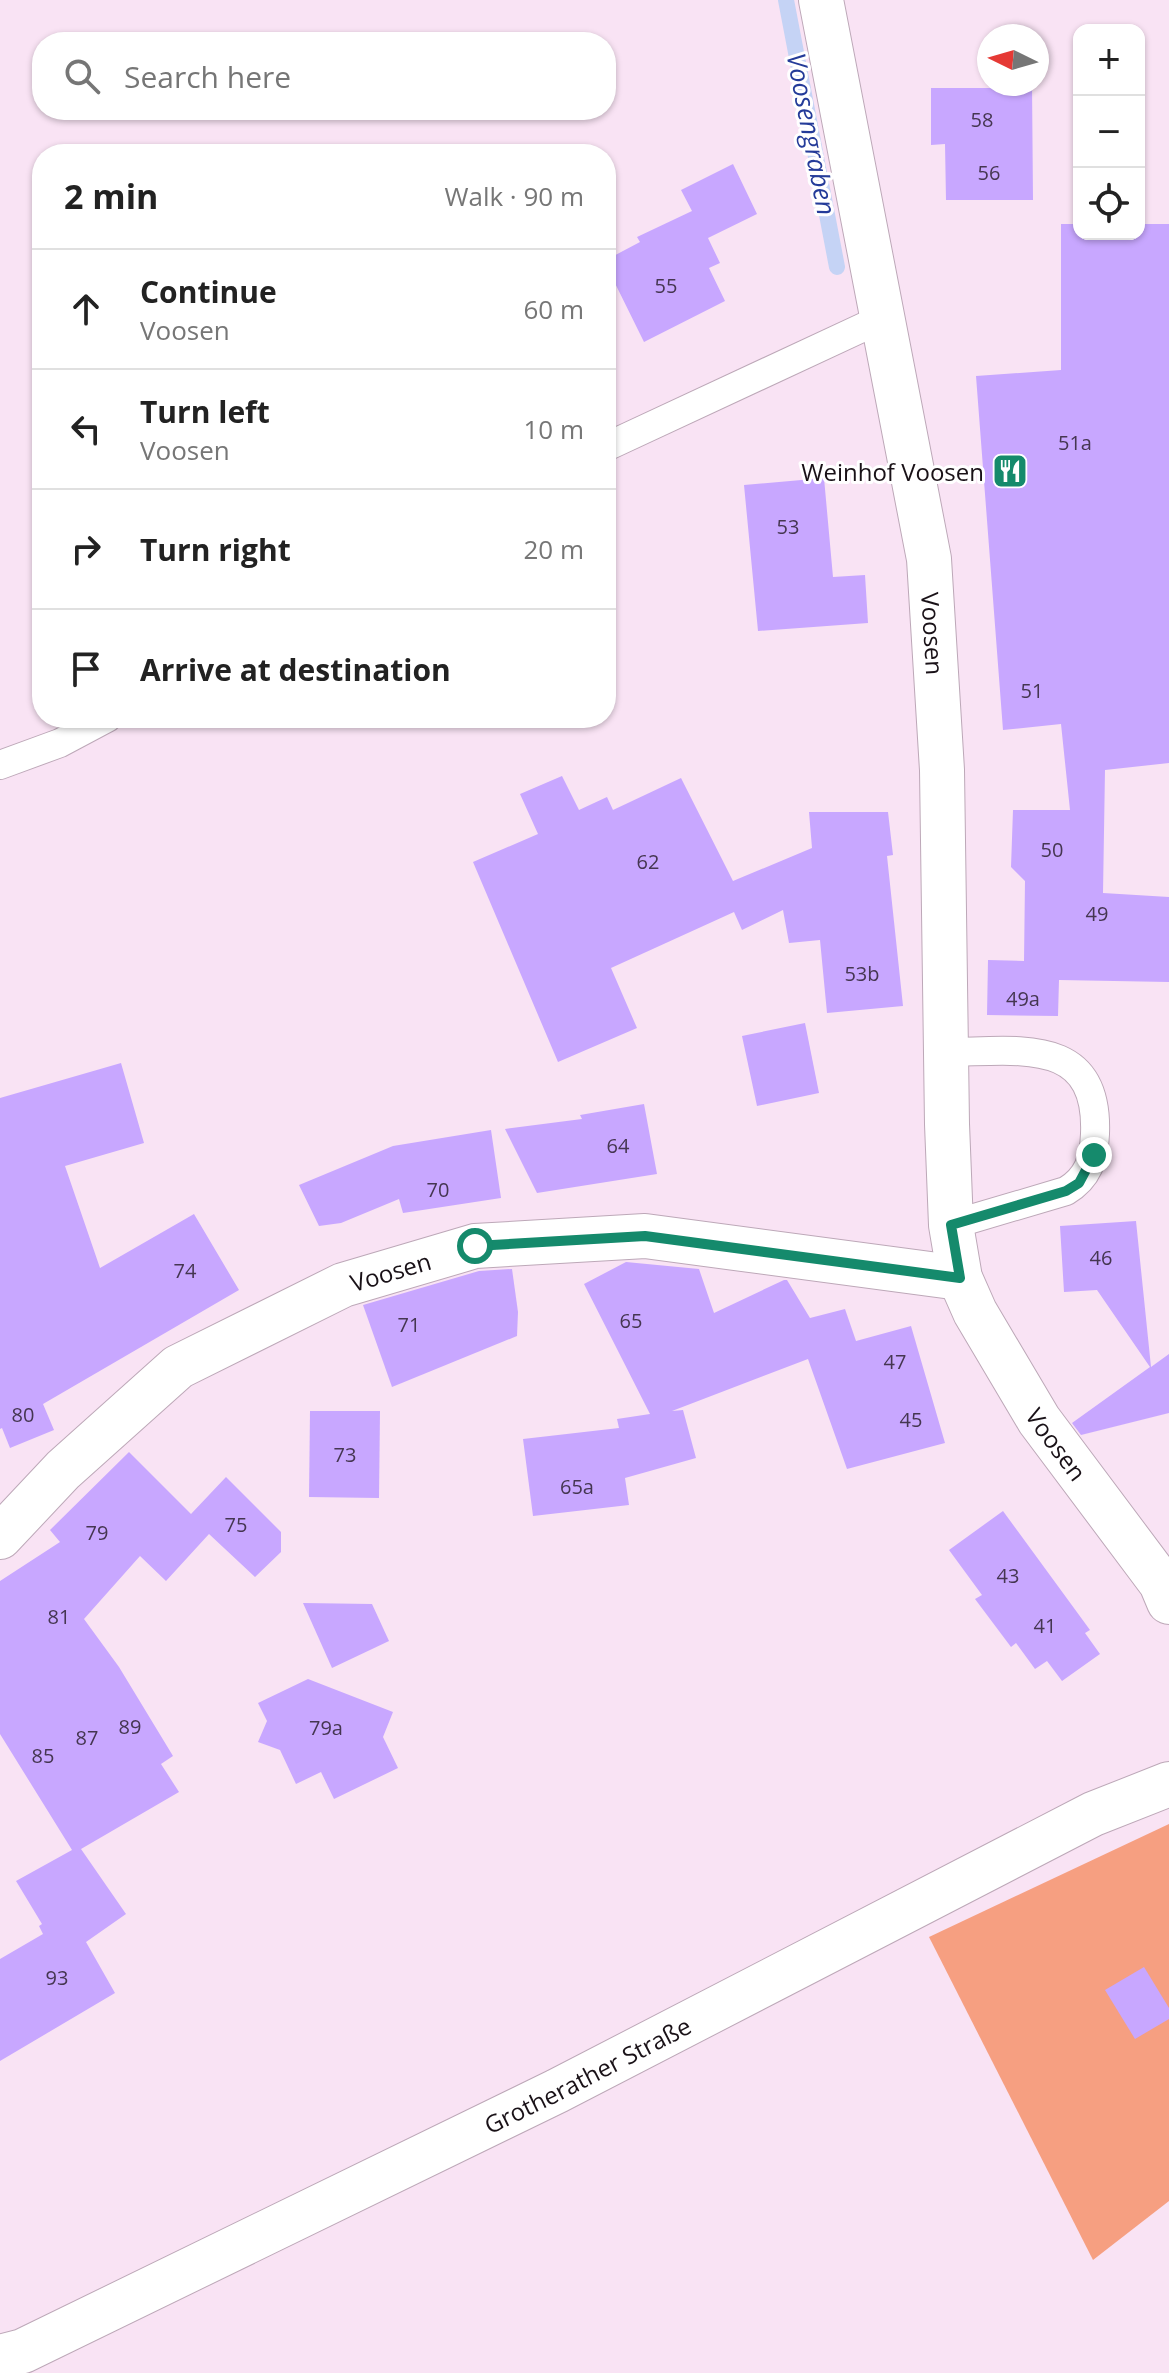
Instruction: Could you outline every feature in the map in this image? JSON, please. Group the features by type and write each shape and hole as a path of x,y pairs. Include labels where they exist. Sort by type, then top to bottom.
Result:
{"street":[{"name":"Voosen","path":"821,0 929,559 942,770 945,1052 951,1225 960,1278 975,1312 1039,1420 1166,1592"},
{"name":"Voosen","path":"0,1537 63,1470 178,1367 343,1285 475,1246 645,1236 960,1278"},
{"name":"Grotherather Straße","path":"0,2357 23,2351 543,2098 1093,1814 1169,1784"}],"lane":[{"path":"616,442 883,318"},
{"path":"0,765 60,743 88,728"},
{"path":"945,1052 1031,1053 1064,1060 1080,1073 1092,1094 1095,1107 1094,1155 1079,1183 1066,1191 951,1225"}],"shaded area":[{"path":"1169,1824 1169,2201 1093,2260 929,1937"}],"building":[{"path":"931,88 977,88 977,96 1032,96 1033,200 946,200 945,144 931,145"},
{"path":"733,164 757,214 708,238 720,263 709,268 725,301 644,342 616,285 616,255 640,242 637,237 692,211 681,190"},
{"path":"1061,224 1073,224 1073,240 1145,240 1145,224 1169,224 1169,763 1105,770 1103,893 1169,897 1169,982 1059,980 1058,1016 987,1015 988,960 1024,961 1025,881 1011,867 1013,810 1070,810 1061,724 1003,730 976,376 1061,370"},
{"path":"824,478 833,577 865,575 868,623 758,631 744,485"},
{"path":"562,776 579,810 607,797 613,810 681,778 733,881 812,848 809,812 888,812 893,855 887,856 903,1006 827,1013 820,940 789,943 783,910 742,930 734,912 611,968 637,1028 558,1062 473,862 538,834 520,794"},
{"path":"805,1023 819,1093 757,1106 742,1036"},
{"path":"121,1063 144,1143 65,1166 100,1268 194,1214 239,1290 43,1404 54,1430 10,1448 0,1429 0,1098"},
{"path":"644,1104 657,1174 537,1193 505,1129 582,1119 580,1115"},
{"path":"491,1130 501,1198 403,1213 399,1199 341,1223 319,1226 299,1185 393,1146"},
{"path":"1136,1221 1151,1367 1169,1354 1169,1413 1081,1435 1072,1423 1150,1367 1097,1290 1064,1292 1060,1226"},
{"path":"626,1262 699,1269 714,1313 787,1280 810,1318 845,1309 856,1341 911,1326 945,1443 847,1469 808,1359 672,1411 683,1410 696,1458 625,1478 629,1505 533,1516 523,1439 619,1428 617,1419 650,1414 584,1284"},
{"path":"512,1269 518,1312 517,1336 392,1387 363,1305 479,1271"},
{"path":"310,1411 380,1411 379,1498 309,1497"},
{"path":"129,1452 191,1514 226,1477 281,1532 281,1552 255,1577 209,1534 166,1581 140,1556 84,1619 119,1667 173,1756 161,1764 179,1792 81,1849 126,1914 86,1942 115,1993 0,2061 0,1959 43,1934 39,1926 42,1924 16,1881 72,1850 0,1734 0,1581 60,1542 50,1530"},
{"path":"1003,1511 1090,1630 1085,1633 1100,1654 1062,1681 1047,1661 1035,1669 1016,1643 1011,1647 975,1599 982,1595 949,1550"},
{"path":"303,1603 372,1604 389,1641 332,1668"},
{"path":"308,1679 393,1712 383,1737 398,1768 334,1799 321,1772 296,1784 280,1750 258,1742 267,1721 258,1703"},
{"path":"1144,1967 1169,2008 1169,2019 1135,2039 1105,1990"}],"waterway":[{"name":"Voosengraben","path":"786,0 837,267"}],"place":[{"name":"Weinhof Voosen","path":"1010,471"}],"route":[{"path":"475,1246 645,1236 960,1278 951,1225 1066,1191 1079,1183 1094,1155"}]}
